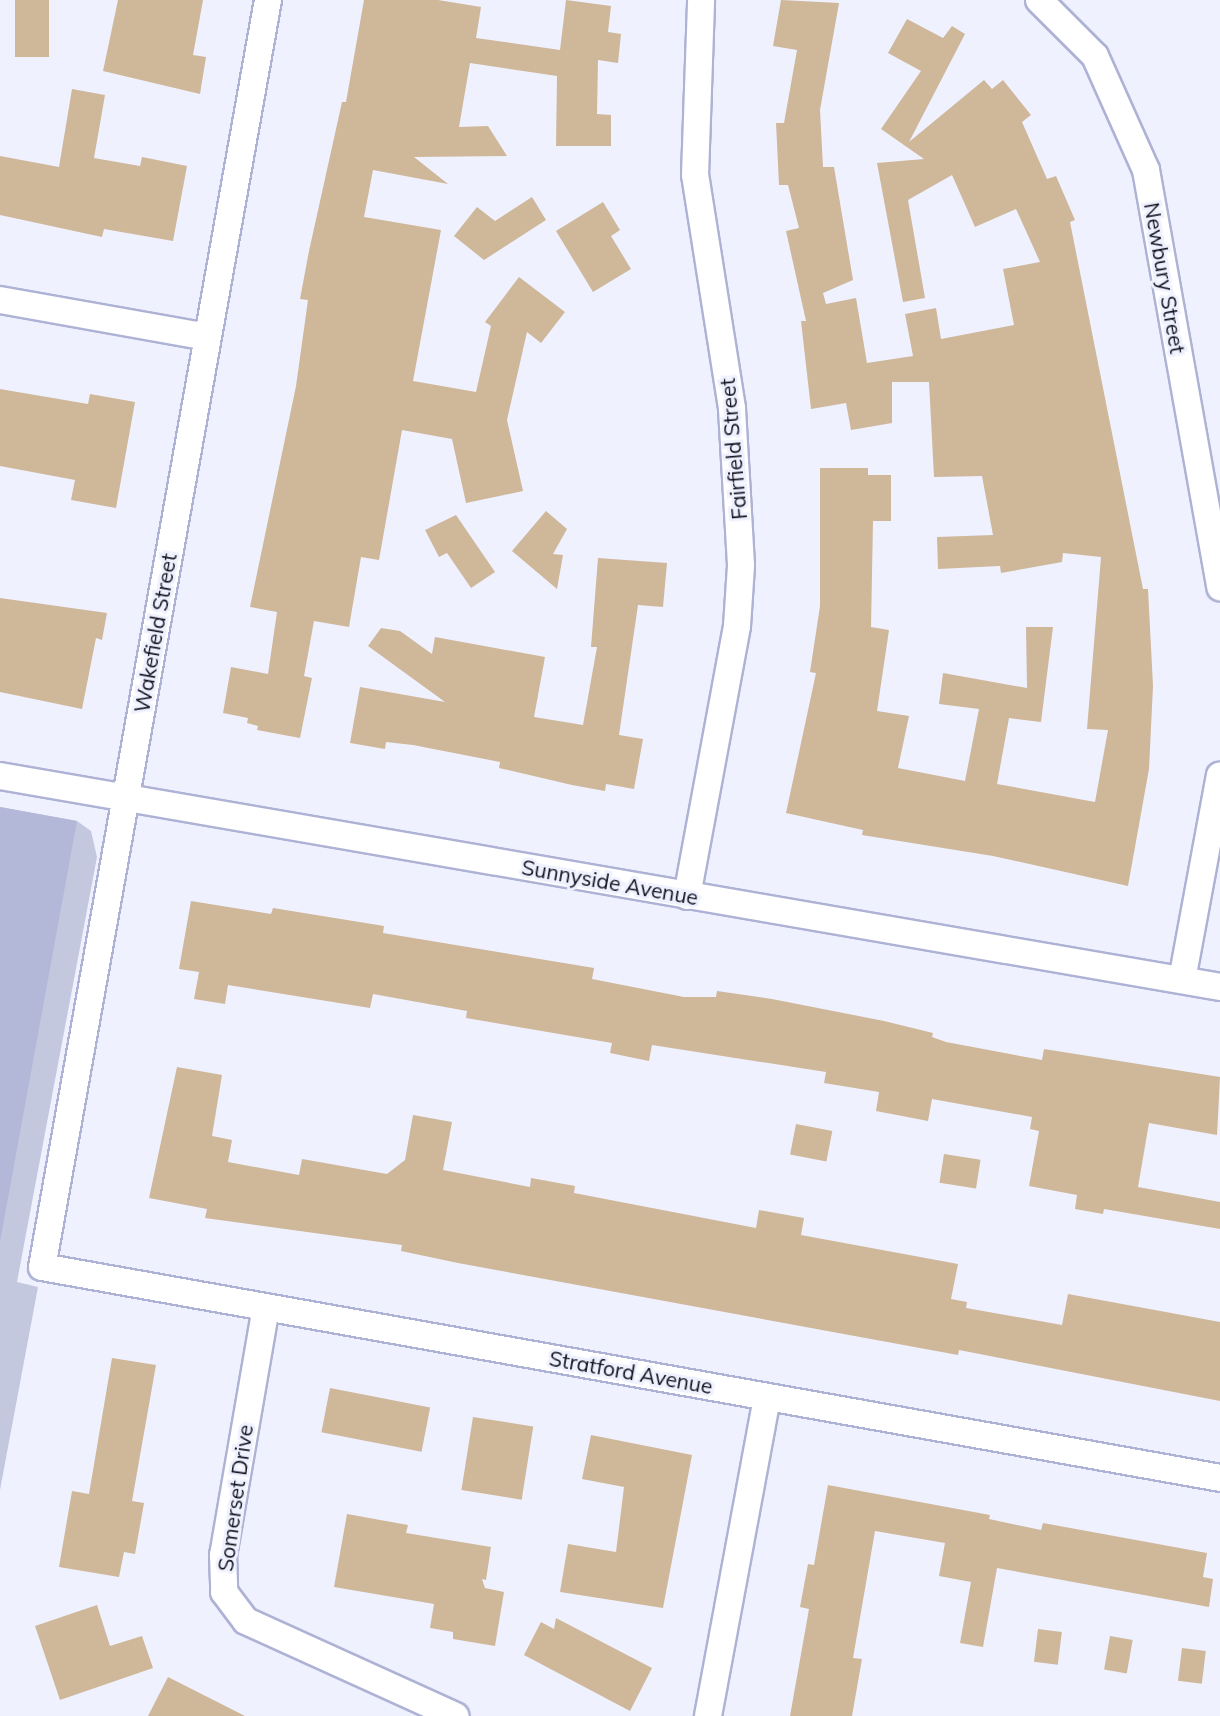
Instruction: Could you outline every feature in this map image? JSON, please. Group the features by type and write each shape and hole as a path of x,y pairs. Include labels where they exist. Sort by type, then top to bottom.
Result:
{"street":[{"name":"Wakefield Street","path":"42,1267 268,0"},
{"name":"Fairfield Street","path":"687,896 737,626 741,565 732,408 695,175 701,0"},
{"name":"Newbury Street","path":"1039,0 1095,56 1146,170 1220,587"},
{"path":"0,300 208,337"},
{"path":"1182,980 1220,775"},
{"name":"Sunnyside Avenue","path":"0,776 1220,987"},
{"name":"Stratford Avenue","path":"42,1267 1220,1478"},
{"name":"Somerset Drive","path":"266,1307 223,1555 225,1592 246,1621 455,1716"},
{"path":"708,1716 767,1397"}],"shaded area":[{"path":"0,807 77,821 91,831 97,857 17,1282 38,1287 0,1490"},
{"path":"0,807 77,821 0,1242"}],"building":[{"path":"15,0 49,0 49,57 15,57"},
{"path":"118,0 203,0 193,55 206,57 200,94 103,71"},
{"path":"364,0 438,0 481,7 476,38 560,50 566,0 611,6 608,32 621,34 618,63 598,60 597,114 611,115 611,146 556,146 557,76 470,63 459,127 488,126 507,156 414,157 448,184 373,170 364,217 441,230 413,381 476,392 491,326 485,322 519,277 565,312 541,343 527,332 507,420 523,491 466,503 452,439 402,430 379,560 361,557 349,627 314,621 304,676 312,678 300,738 257,730 258,726 247,723 248,718 223,713 231,667 268,674 277,612 250,607 296,386 308,300 300,299 309,251 342,102 346,102"},
{"path":"781,0 839,3 820,110 823,167 834,167 853,280 823,293 826,304 856,298 867,363 913,356 905,314 936,308 941,339 1014,325 1003,269 1040,262 1016,209 975,227 952,175 908,200 925,298 903,302 877,163 924,159 881,129 921,71 888,53 907,19 943,38 952,26 965,34 909,142 984,80 992,89 1003,80 1031,115 1022,122 1047,179 1056,176 1075,220 1070,222 1143,589 1148,589 1153,686 1149,769 1128,886 993,856 862,835 863,830 786,813 816,673 810,672 820,606 820,468 868,468 868,475 891,475 891,521 873,521 871,627 889,630 877,711 909,716 898,768 965,781 979,709 939,704 943,673 1027,688 1026,627 1053,627 1041,722 1009,718 997,784 1095,802 1108,730 1087,729 1101,557 1063,553 1062,562 1001,573 1000,566 938,569 937,537 993,535 982,476 934,477 929,382 892,382 892,423 851,430 846,403 811,409 801,321 806,321 786,231 799,228 788,185 779,185 776,123 784,123 797,50 773,46"},
{"path":"72,89 105,95 94,158 140,166 142,157 187,166 173,241 104,229 102,237 0,215 0,156 59,167"},
{"path":"532,197 546,220 484,260 454,236 477,207 495,221"},
{"path":"603,202 620,230 611,236 631,269 593,292 556,231"},
{"path":"0,389 88,404 90,394 135,402 116,508 71,500 75,480 0,466"},
{"path":"546,511 567,529 553,554 563,555 557,589 512,551"},
{"path":"456,515 495,572 471,588 447,553 439,557 425,530"},
{"path":"598,558 667,563 663,607 638,605 619,735 643,739 634,789 606,784 605,791 572,785 499,768 500,762 413,745 386,742 385,749 350,743 360,687 445,702 368,646 381,628 400,631 432,654 435,637 545,657 534,717 583,725 597,647 591,647"},
{"path":"0,598 107,613 102,640 96,638 82,709 0,692"},
{"path":"191,901 271,914 273,908 384,926 383,933 594,968 592,979 684,997 716,997 717,991 772,999 933,1033 932,1037 946,1042 1042,1060 1044,1049 1220,1077 1217,1135 1149,1123 1138,1187 1220,1202 1220,1229 1104,1209 1103,1214 1075,1209 1077,1195 1029,1186 1039,1131 1030,1129 1032,1117 932,1099 928,1121 876,1111 879,1092 824,1083 826,1072 652,1045 649,1061 610,1053 612,1043 466,1018 467,1011 373,994 370,1008 228,985 225,1004 194,999 199,972 179,969"},
{"path":"177,1067 222,1075 212,1136 232,1140 228,1162 299,1175 302,1159 387,1174 405,1160 413,1115 452,1122 443,1170 530,1187 531,1178 575,1186 574,1193 756,1228 759,1210 804,1218 801,1235 958,1264 951,1299 967,1302 966,1308 1062,1325 1068,1294 1220,1322 1220,1401 959,1350 958,1355 458,1263 401,1251 402,1245 205,1218 207,1209 149,1198"},
{"path":"796,1124 832,1131 826,1161 790,1154"},
{"path":"944,1154 981,1160 976,1188 939,1183"},
{"path":"112,1358 156,1365 132,1501 144,1503 135,1554 124,1552 119,1577 59,1567 72,1491 89,1494"},
{"path":"330,1388 430,1407 422,1452 321,1432"},
{"path":"473,1417 533,1427 522,1500 461,1490"},
{"path":"591,1435 692,1455 663,1608 560,1592 568,1544 616,1552 624,1487 582,1479"},
{"path":"828,1485 990,1515 989,1519 1041,1530 1043,1523 1207,1553 1203,1577 1213,1579 1209,1607 997,1568 983,1647 960,1643 971,1582 939,1576 945,1543 875,1531 853,1658 862,1659 852,1716 790,1716 809,1609 800,1607 808,1564 814,1565"},
{"path":"347,1514 408,1525 406,1533 491,1547 486,1580 482,1579 485,1588 504,1592 495,1646 453,1639 453,1632 430,1628 434,1604 334,1587"},
{"path":"97,1605 110,1646 142,1636 153,1668 60,1700 35,1626"},
{"path":"556,1618 652,1668 630,1711 524,1655 541,1622 554,1629"},
{"path":"1038,1629 1062,1632 1058,1665 1034,1662"},
{"path":"1110,1636 1133,1640 1127,1673 1104,1669"},
{"path":"1182,1648 1206,1651 1202,1684 1178,1681"},
{"path":"168,1677 245,1716 148,1716"}]}
